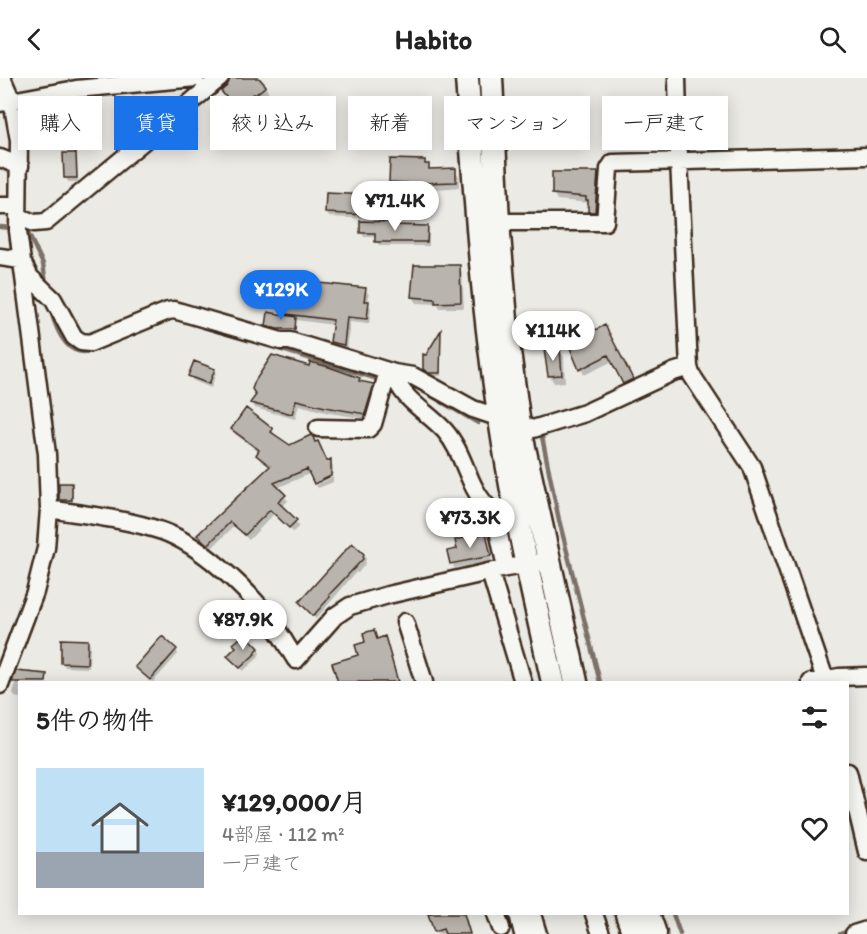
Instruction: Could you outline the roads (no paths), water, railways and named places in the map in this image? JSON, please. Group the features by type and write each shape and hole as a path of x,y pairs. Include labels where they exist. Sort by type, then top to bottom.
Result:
{"highway":[{"path":"468,78 490,214 509,421 528,517 518,567 553,681"},
{"path":"490,214 491,78"},
{"path":"518,567 575,681"},
{"path":"627,915 634,934"},
{"path":"648,915 654,934"}],"street":[{"path":"0,685 35,592 46,548 49,509 47,454 40,388 21,260 18,219 19,140 6,102 2,78"},
{"path":"6,102 76,88 196,78"},
{"path":"0,206 18,219 34,223 45,222 220,78"},
{"path":"677,78 689,367 691,374 752,467 821,681"},
{"path":"490,214 605,222 609,168 612,163 867,156"},
{"path":"0,158 20,166"},
{"path":"0,257 21,260"},
{"path":"21,260 30,277 53,299 74,337 81,342 90,343 174,310 281,341 290,341 391,372 413,376 473,409 532,429 585,413 673,372 689,367"},
{"path":"318,428 368,429 373,424 391,372"},
{"path":"391,372 397,385 444,431 459,450 479,498 494,511 518,567 523,681"},
{"path":"49,509 127,521 164,531 191,545 253,600 269,619 296,660 336,616 350,606 388,595 518,567"},
{"path":"494,511 528,517"},
{"path":"405,622 424,681"},
{"path":"824,681 839,676 867,676"},
{"path":"849,776 867,852"},
{"path":"518,915 523,934"},
{"path":"532,915 538,934"},
{"path":"594,915 601,934"},
{"path":"854,934 867,930"}],"waterway":[{"path":"0,227 26,229 43,264 46,283"},
{"path":"51,311 61,336 71,348 87,352 96,349"},
{"path":"276,348 381,380"},
{"path":"411,384 478,423"},
{"path":"541,432 559,520 600,681"},
{"path":"673,915 680,934"},
{"path":"840,934 851,930"}]}
